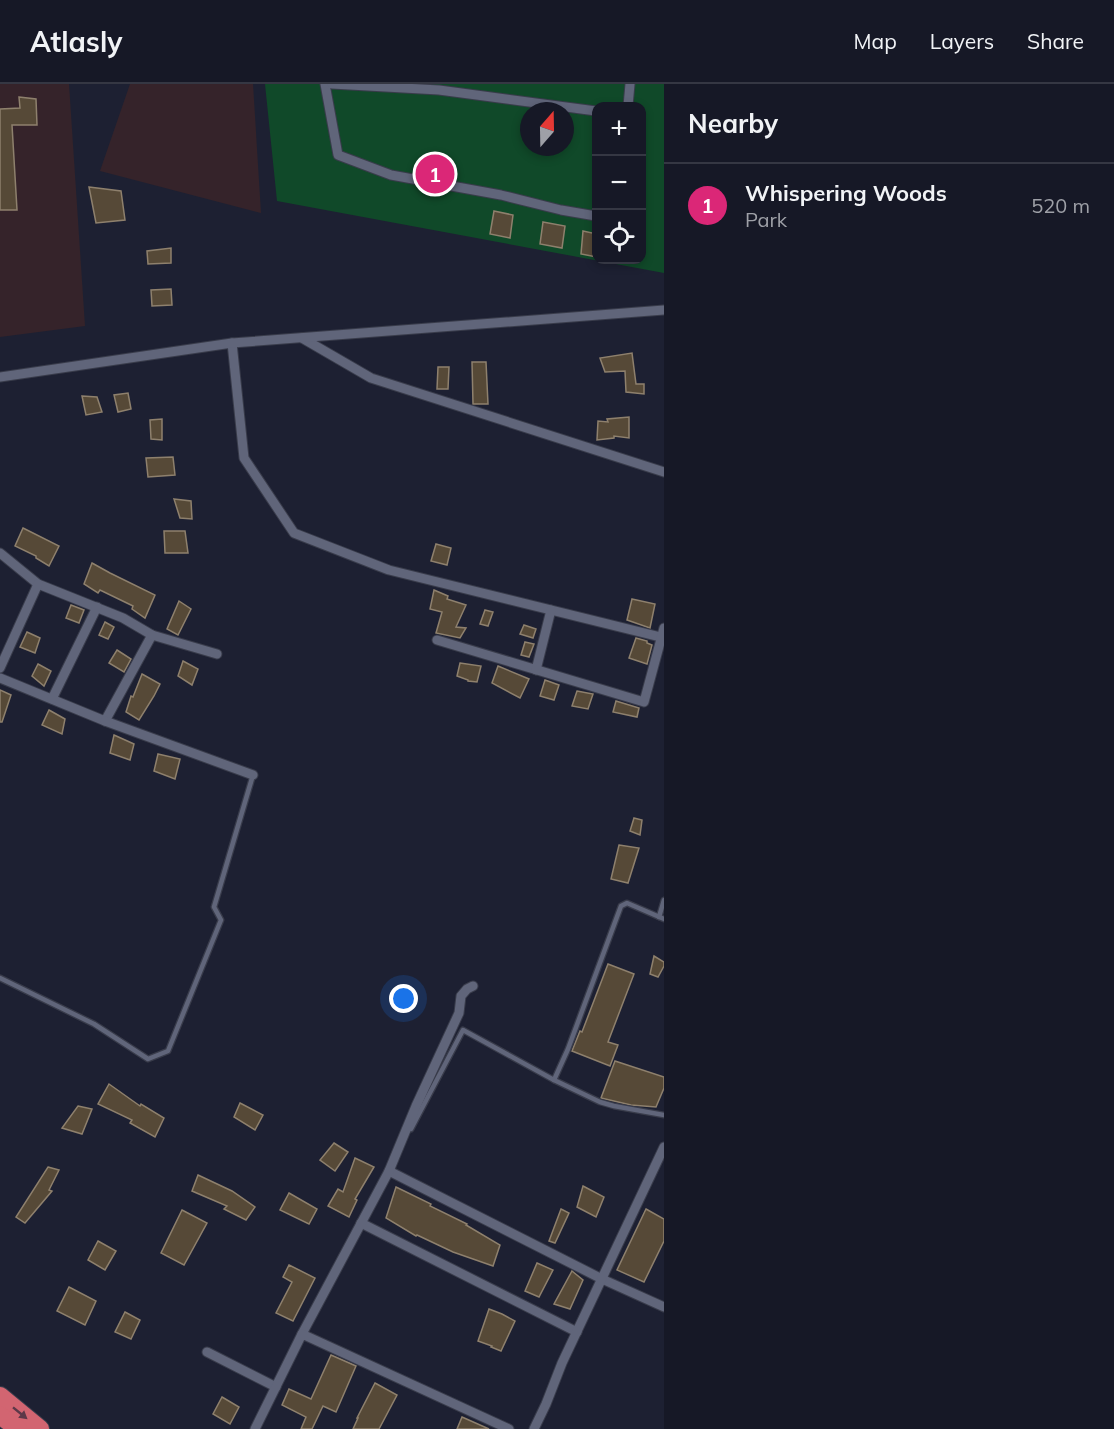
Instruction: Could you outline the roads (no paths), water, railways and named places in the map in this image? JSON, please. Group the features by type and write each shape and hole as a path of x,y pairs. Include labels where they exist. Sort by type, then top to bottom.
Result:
{"highway":[{"path":"0,1396 40,1429"},
{"path":"0,1414 18,1429"}],"street":[{"path":"325,84 338,155 391,175 501,195 592,215"},
{"path":"332,84 439,87 592,110"},
{"path":"628,102 630,84"},
{"path":"0,377 232,343 664,310"},
{"path":"302,338 371,378 664,472"},
{"path":"232,343 244,458 294,533 389,570 551,610 664,634 644,702 437,640"},
{"path":"0,553 38,584 123,618 152,635 217,654"},
{"path":"0,668 38,584"},
{"path":"52,699 97,607"},
{"path":"536,670 551,610"},
{"path":"105,721 152,635"},
{"path":"0,678 105,721 253,775"},
{"path":"255,1429 302,1334 389,1171 459,1013 461,996 473,986"},
{"path":"534,1429 664,1147"},
{"path":"389,1171 602,1279 664,1307"},
{"path":"361,1223 577,1332"},
{"path":"302,1334 509,1429"},
{"path":"207,1352 276,1387"}],"lane":[{"path":"0,978 94,1024 148,1059 168,1052 221,920 214,907 253,775"},
{"path":"554,1080 568,1049 621,906 627,903 661,918 664,900"},
{"path":"389,1171 463,1030 554,1080 600,1101 614,1106 664,1115"}],"place":[{"name":"Whispering Woods","path":"435,174"}]}
